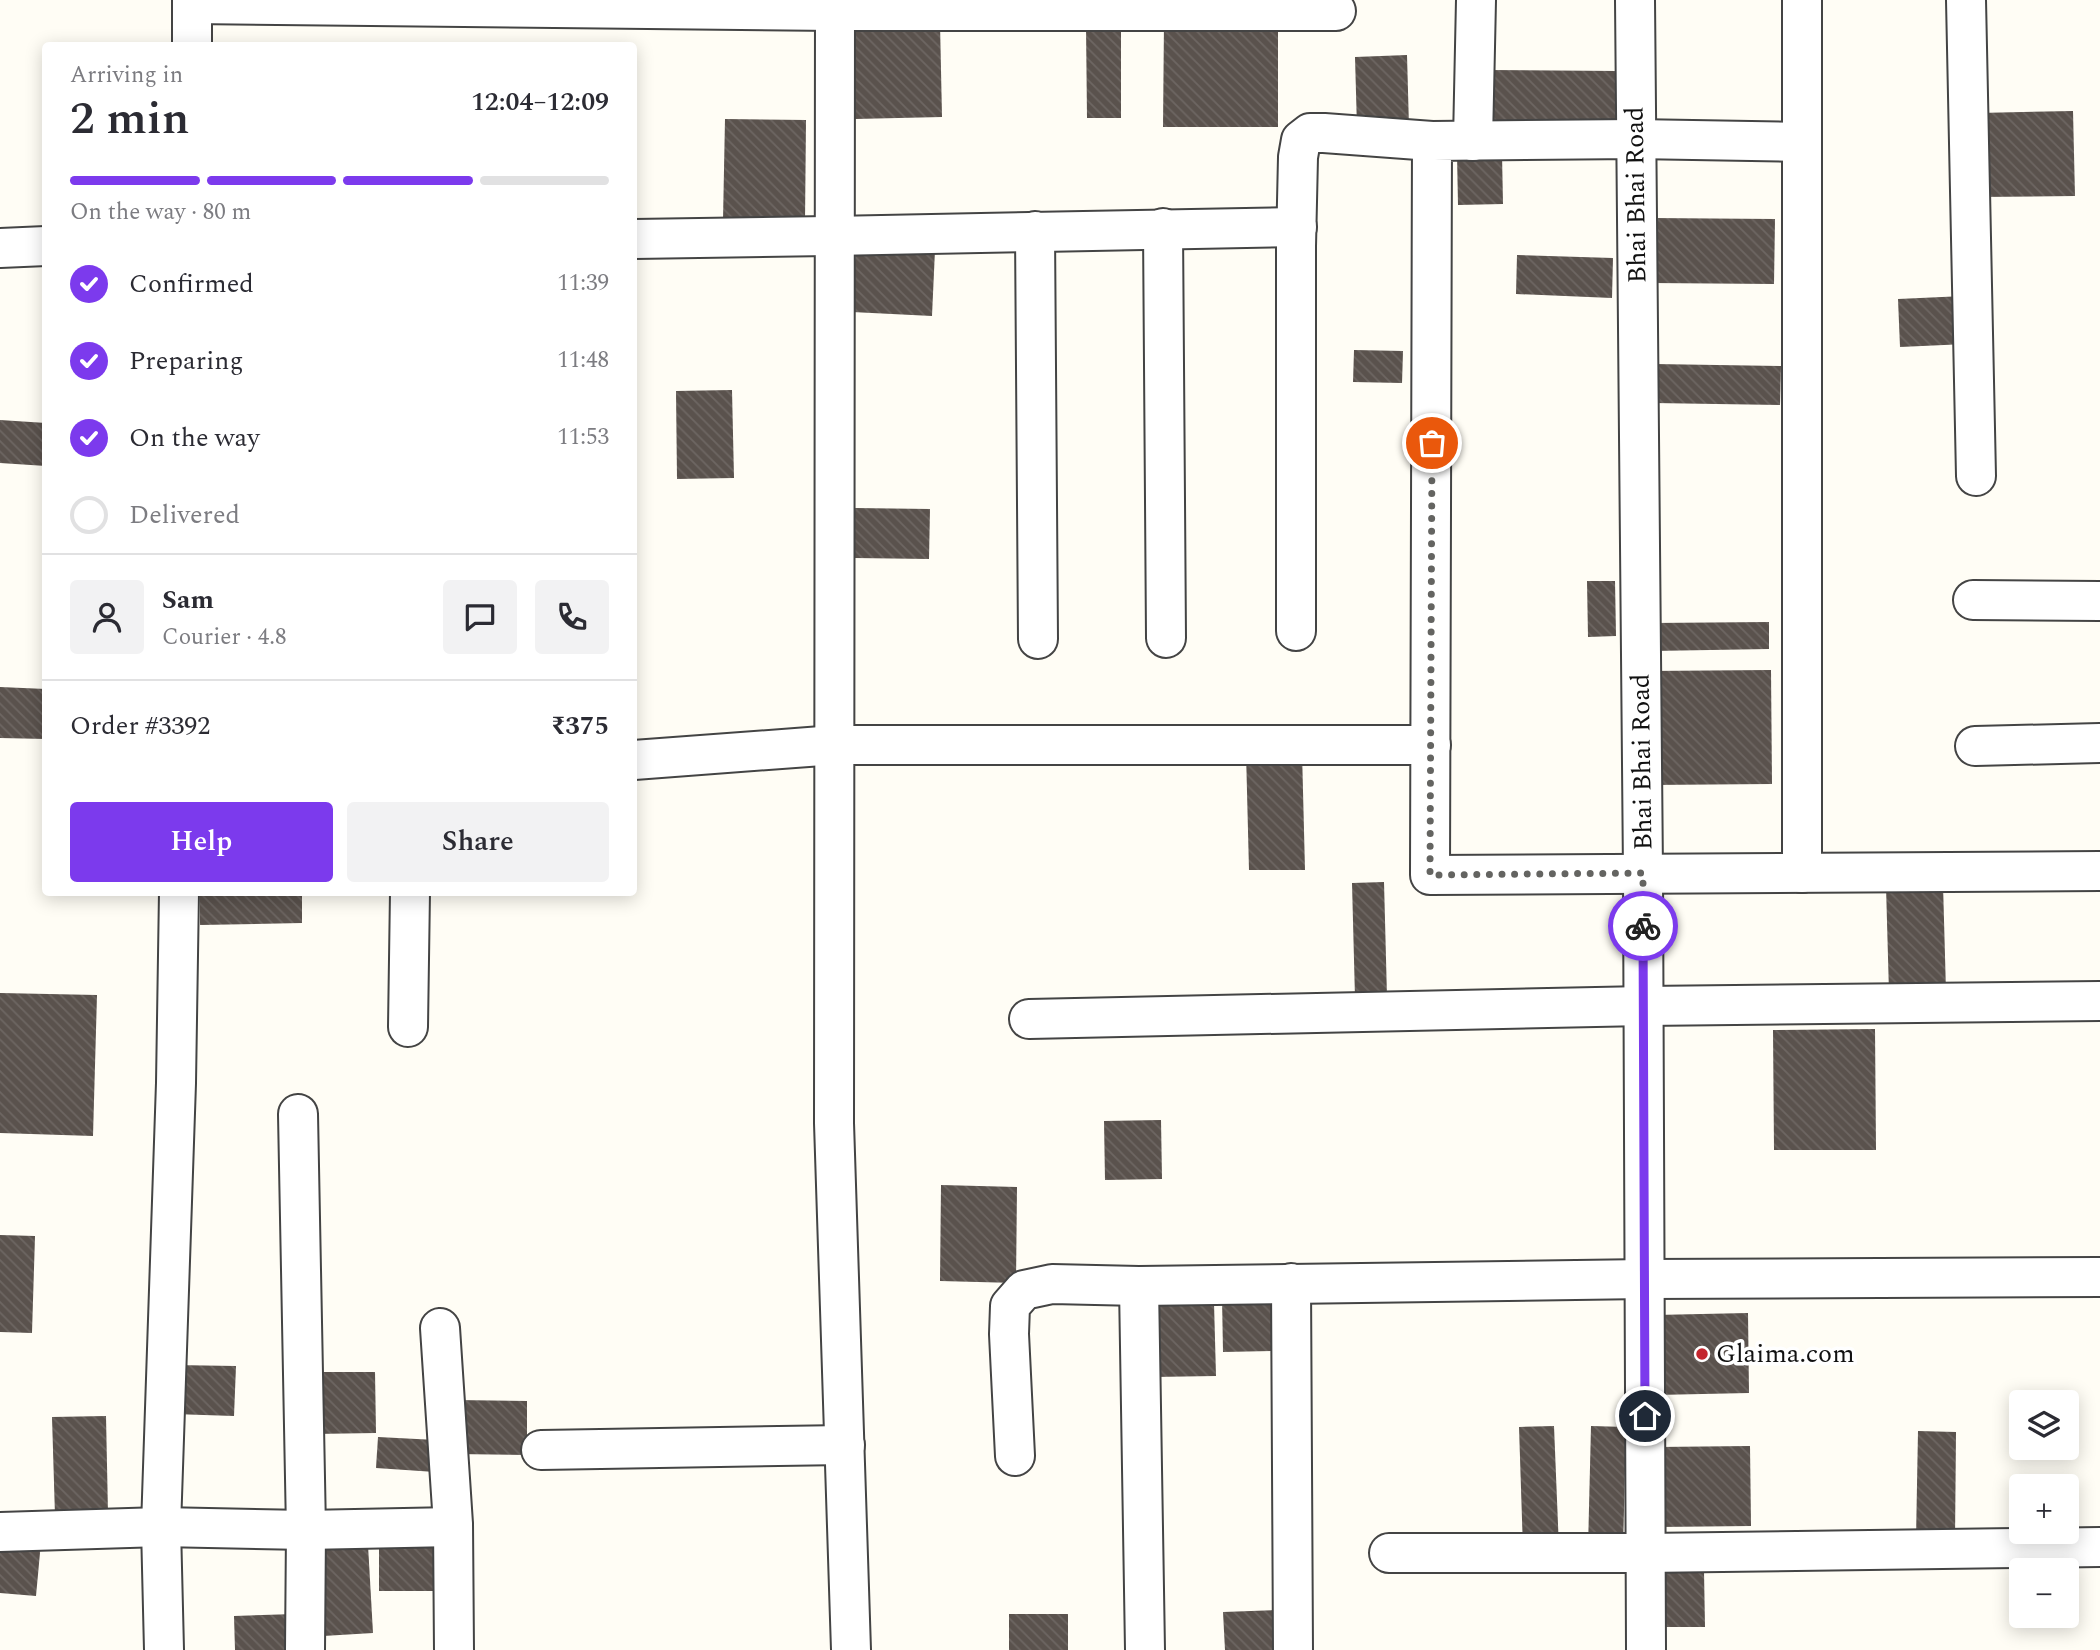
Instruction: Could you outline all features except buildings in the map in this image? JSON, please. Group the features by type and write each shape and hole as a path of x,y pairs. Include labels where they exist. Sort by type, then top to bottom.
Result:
{"street":[{"path":"1473,141 1476,0"},
{"name":"Bhai Bhai Road","path":"1635,0 1644,1006 1646,1650"},
{"path":"1802,0 1802,873"},
{"path":"1966,0 1976,476"},
{"path":"192,42 192,2 1336,11"},
{"path":"835,6 834,1123 850,1650"},
{"path":"1296,631 1297,227 1298,157 1301,140 1310,133 1433,141 1635,139 1801,142"},
{"path":"1433,141 1430,875 2100,871"},
{"path":"637,239 834,238 1035,231 1297,227"},
{"path":"1163,228 1166,638"},
{"path":"1035,231 1038,639"},
{"path":"0,248 42,246"},
{"path":"1973,600 2100,601"},
{"path":"1975,746 2100,743"},
{"path":"637,760 835,745 1431,745"},
{"path":"164,1650 161,1527 176,1083 179,896"},
{"path":"408,1027 410,896"},
{"path":"1029,1019 1644,1006 2100,1001"},
{"path":"298,1114 306,1530 305,1650"},
{"path":"1015,1457 1010,1306 1024,1290 1052,1284 1139,1286 1645,1279 2100,1277"},
{"path":"1291,1283 1293,1650"},
{"path":"1139,1286 1145,1650"},
{"path":"440,1328 453,1527 454,1650"},
{"path":"541,1450 845,1445"},
{"path":"0,1532 161,1527 306,1530 453,1527"},
{"path":"1389,1553 2100,1548"}],"way so far":[{"path":"1432,443 1430,875 1643,873 1643,926"}],"place":[{"name":"Glaima.com","path":"1702,1354"}],"route":[{"path":"1643,926 1645,1416"}]}
